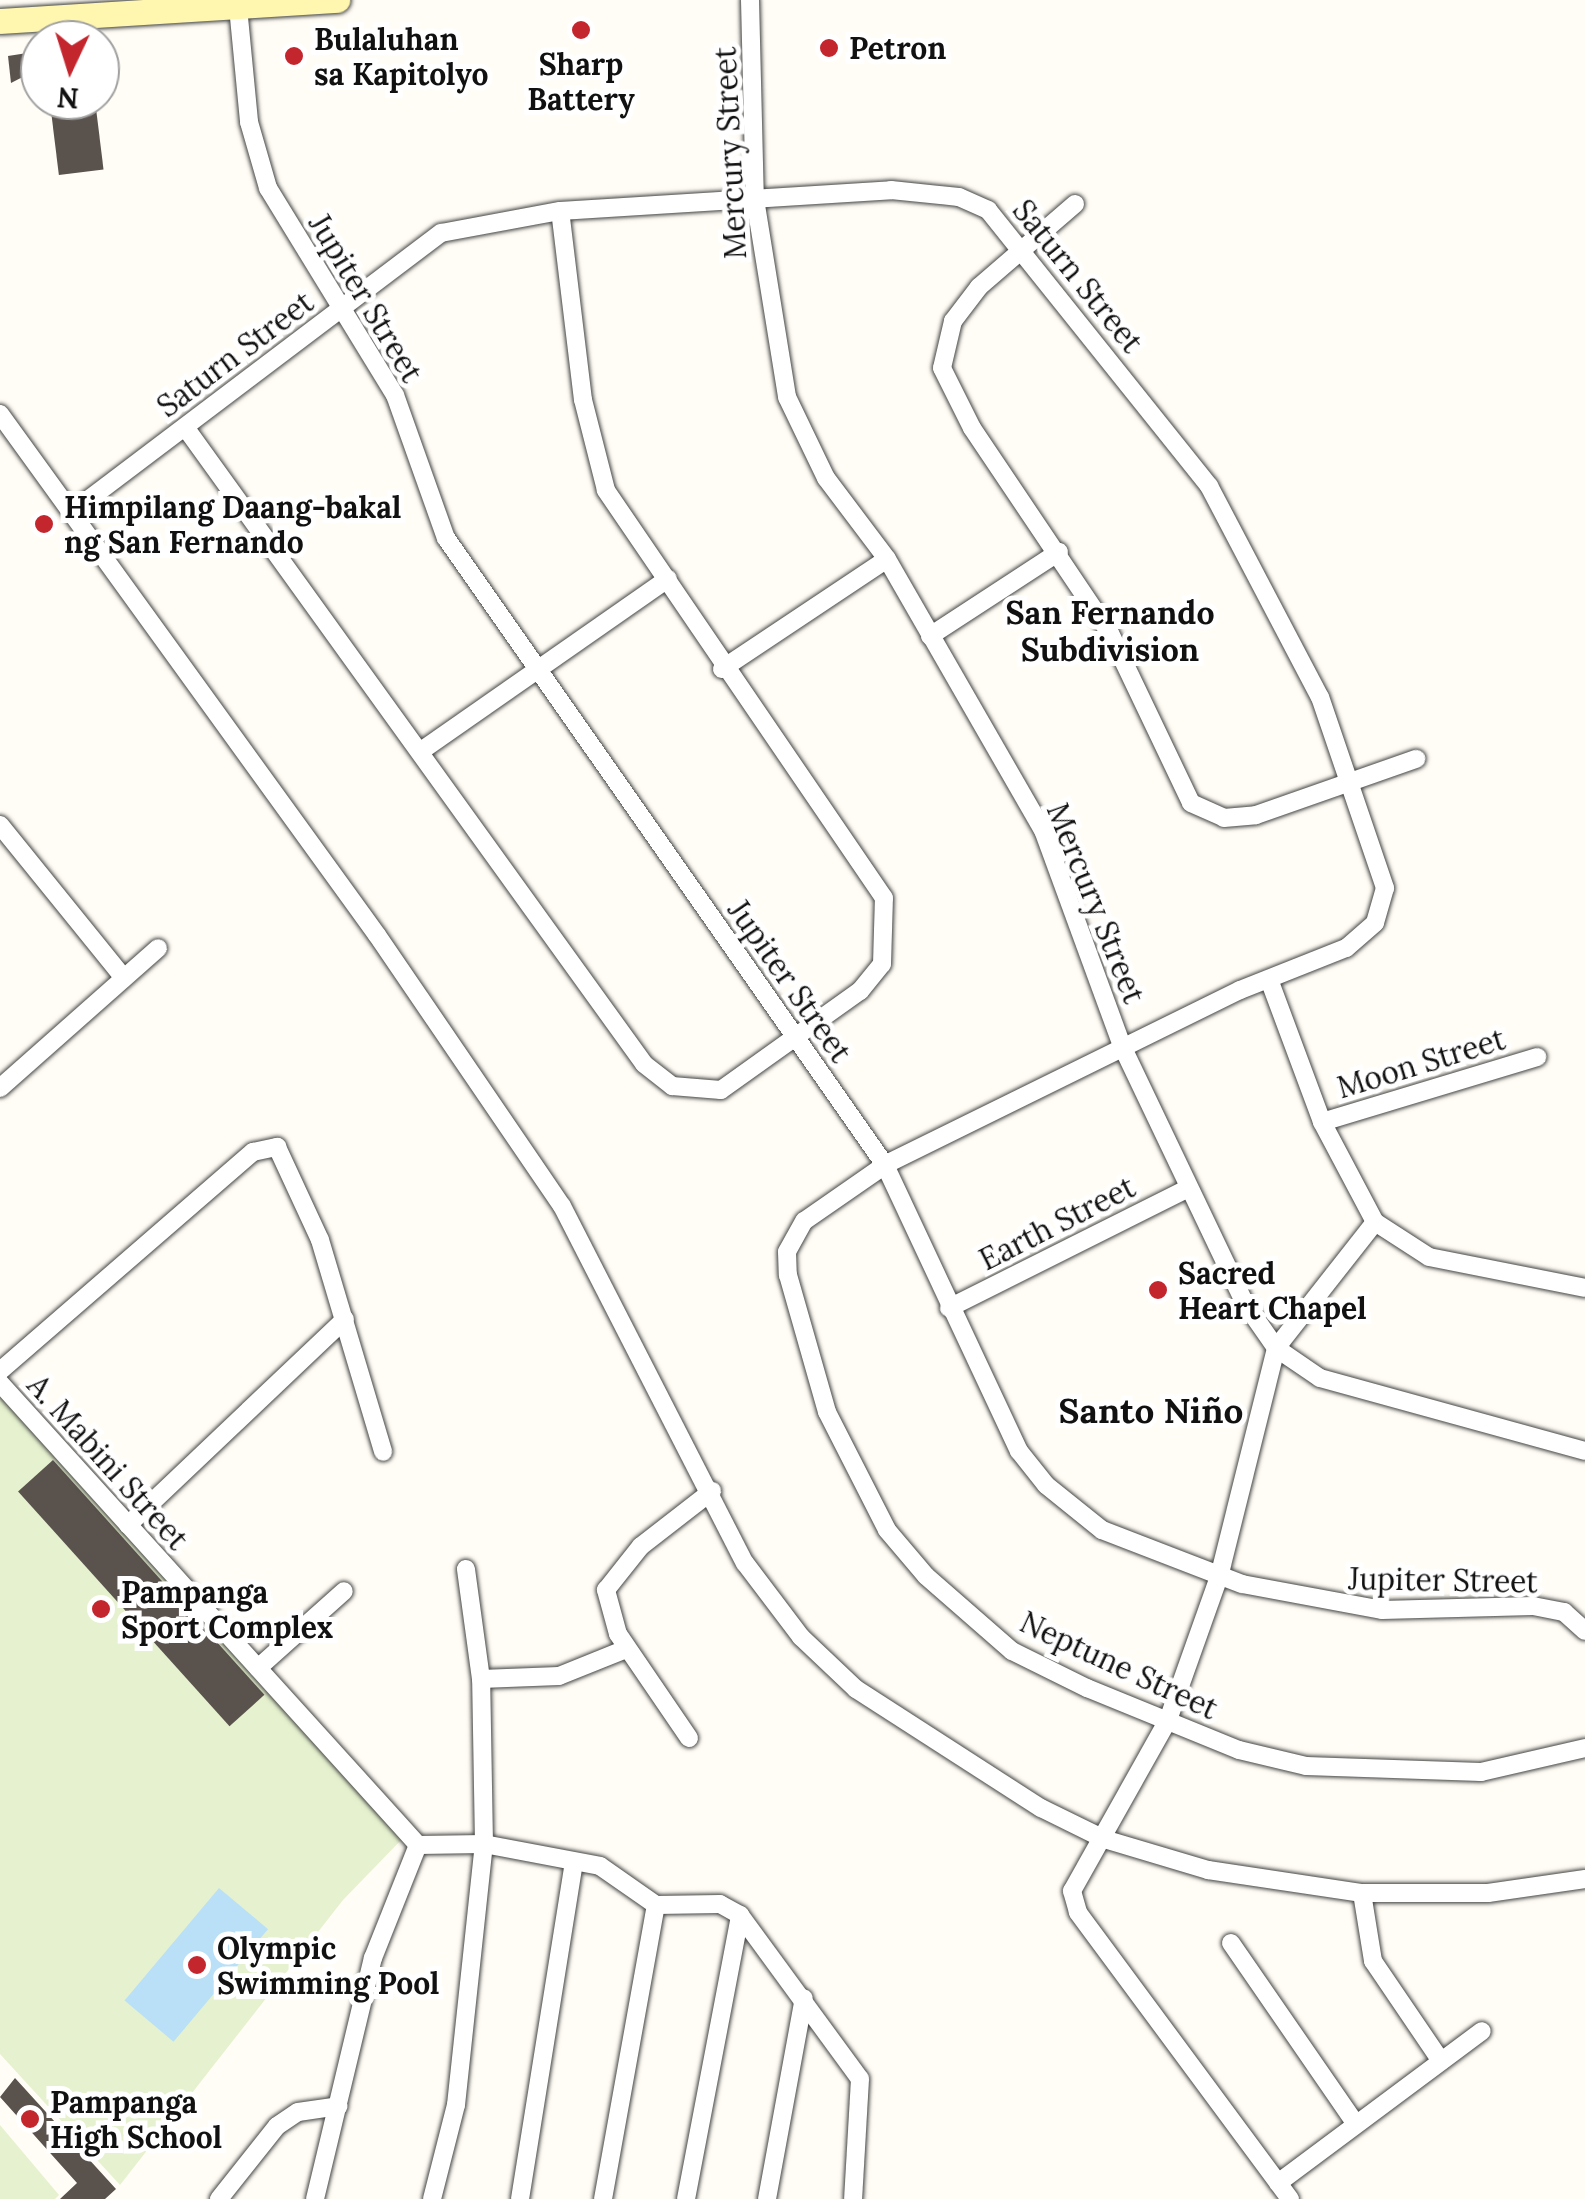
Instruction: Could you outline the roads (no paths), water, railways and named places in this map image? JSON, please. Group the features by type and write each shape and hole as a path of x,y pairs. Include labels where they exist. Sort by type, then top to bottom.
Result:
{"main road":[{"path":"0,21 337,0"}],"street":[{"name":"Mercury Street","path":"750,0 755,199 788,397 826,478 887,560 1043,830 1122,1046 1244,1302 1276,1348 1352,1389 1585,1451"},
{"name":"Jupiter Street","path":"238,7 248,122 268,188 337,312 395,396 446,538 885,1165 1018,1450 1046,1485 1102,1530 1219,1578 1382,1610 1533,1606 1564,1612 1585,1632"},
{"name":"Saturn Street","path":"72,512 441,233 560,212 891,190 958,197 988,210 1024,249 1209,486 1274,596 1353,784 1386,888 1381,908 1346,948 1122,1046"},
{"path":"1074,204 953,321 942,368 972,428 1059,552 1118,649 1191,803 1224,818 1256,815 1353,784 1416,758"},
{"path":"185,427 644,1064 672,1086 721,1090 860,990 882,964 884,898 878,877 722,669 668,579 626,526 594,454 560,212"},
{"path":"0,414 562,1206 775,1606 856,1689 982,1777 1104,1840 1250,1879 1362,1892 1488,1893 1585,1878"},
{"path":"930,636 1059,552"},
{"path":"722,669 887,560"},
{"path":"421,751 668,579"},
{"path":"0,824 123,977"},
{"path":"0,1088 158,948"},
{"path":"1270,982 1322,1122 1375,1222 1429,1257 1585,1288"},
{"name":"Neptune Street","path":"1122,1046 885,1165 822,1205 787,1252 807,1358 855,1470 907,1555 1012,1651 1239,1750 1374,1771 1515,1768 1585,1748"},
{"name":"Moon Street","path":"1322,1122 1537,1057"},
{"path":"0,1370 266,1145 286,1160 346,1318 383,1452"},
{"name":"Earth Street","path":"950,1308 1189,1188"},
{"path":"1290,2199 1078,1912 1072,1891 1168,1720 1219,1578 1276,1348 1375,1222"},
{"path":"128,1526 346,1318"},
{"name":"A. Mabini Street","path":"0,1383 418,1845"},
{"path":"689,1738 626,1649 606,1590 641,1546 712,1492"},
{"path":"432,2199 456,2106 484,1844 481,1679 466,1570"},
{"path":"258,1668 344,1591"},
{"path":"481,1679 558,1676 626,1649"},
{"path":"316,2199 374,1958 418,1845 484,1844 600,1866 656,1904 720,1904 740,1915 860,2078 853,2199"},
{"path":"520,2199 574,1863"},
{"path":"1362,1892 1373,1961 1441,2062"},
{"path":"603,2199 656,1904"},
{"path":"686,2199 740,1915"},
{"path":"1231,1942 1354,2121"},
{"path":"766,2199 804,1998"},
{"path":"1278,2183 1354,2121 1482,2030"},
{"path":"219,2199 277,2126 298,2112 339,2106"}],"water":[{"name":"Olympic Swimming Pool","path":"219,1888 268,1929 174,2042 125,2001"}],"place":[{"name":"Sharp Battery","path":"581,30"},
{"name":"Petron","path":"829,48"},
{"name":"Bulaluhan sa Kapitolyo","path":"294,56"},
{"name":"Himpilang Daang-bakal ng San Fernando","path":"44,524"},
{"name":"Sacred Heart Chapel","path":"1158,1290"},
{"name":"Pampanga Sport Complex","path":"101,1609"},
{"name":"Olympic Swimming Pool","path":"197,1965"},
{"name":"Pampanga High School","path":"30,2119"}],"district":[{"name":"San Fernando Subdivision","path":"1110,632"},
{"name":"Santo Niño","path":"1151,1411"}]}
